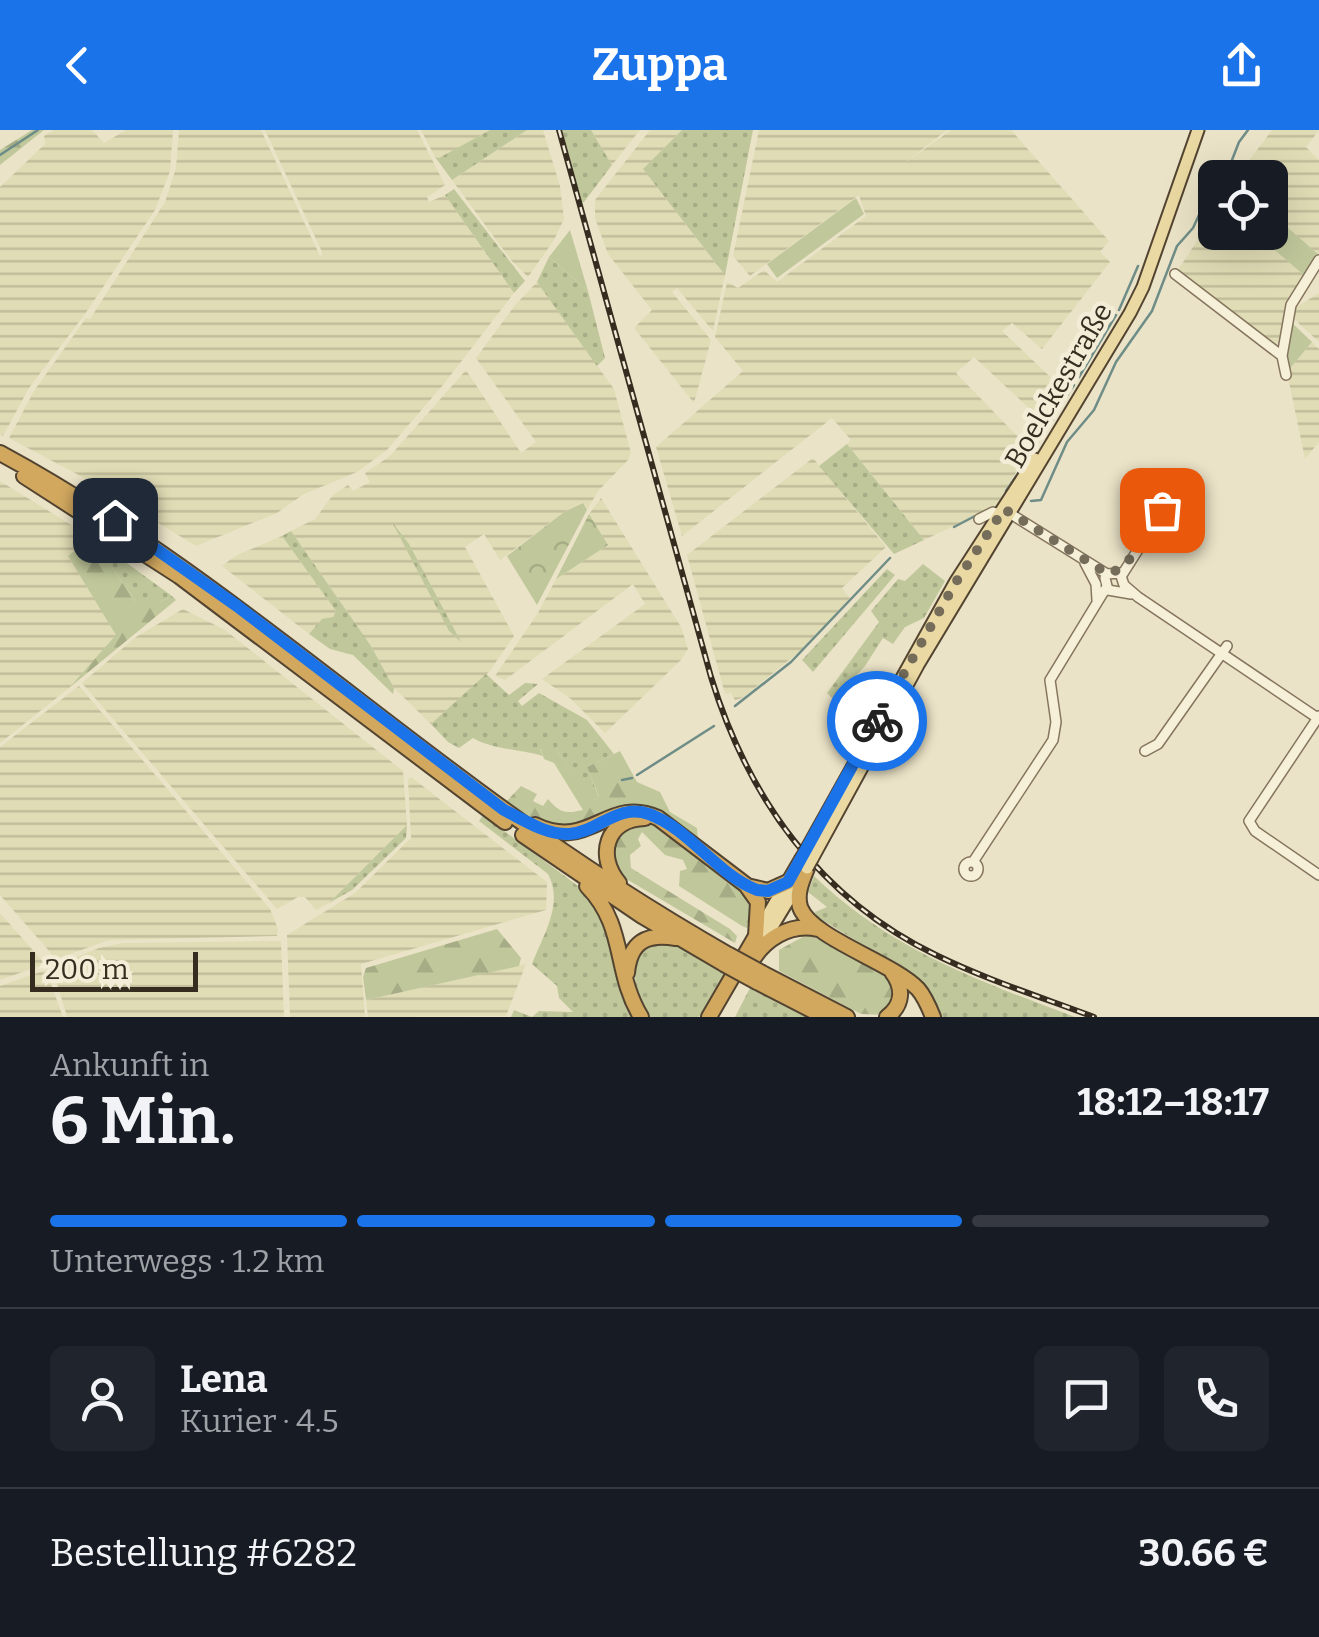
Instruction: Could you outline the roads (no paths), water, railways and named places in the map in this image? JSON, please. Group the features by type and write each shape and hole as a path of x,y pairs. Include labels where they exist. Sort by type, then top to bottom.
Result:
{"highway":[{"path":"0,453 92,506 184,568 504,810 726,960"},
{"path":"0,464 179,576 569,868 681,939 824,1014 851,1017"},
{"path":"504,810 562,834 584,830 626,811 646,813 746,886 758,902 756,936 709,1017"},
{"path":"646,906 610,872 606,845 614,830 630,820 644,818 668,826"},
{"path":"806,860 799,889 805,916 919,990 933,1017"},
{"path":"569,868 610,916 628,987 642,1017"},
{"path":"746,886 768,891 788,882"},
{"path":"720,1017 756,953 791,928 820,929"},
{"path":"628,987 628,961 640,941 654,935 681,939"},
{"path":"887,1017 897,1008 901,991 888,968"}],"main road":[{"name":"Boelckestraße","path":"1007,513 1123,312 1190,130"},
{"name":"Boelckestraße","path":"806,860 938,613 1007,513 1130,313 1198,130"},
{"path":"756,936 806,860"},
{"path":"756,953 806,860"}],"street":[{"path":"1286,375 1282,356 1291,306 1319,260"},
{"path":"1174,274 1282,356"},
{"path":"973,862 1053,740 1056,722 1050,680 1179,485"},
{"path":"979,519 994,512 1007,513 1033,528 1224,650 1319,718 1249,821 1254,831 1319,874"},
{"path":"1084,561 1096,584 1096,607"},
{"path":"1145,751 1158,744 1224,650"}],"waterway":[{"path":"0,155 38,130"},
{"path":"1232,160 1248,130"},
{"path":"1031,501 1041,500 1067,442 1094,410 1116,362 1152,311 1177,246 1198,217"},
{"path":"1119,310 1138,266"},
{"path":"1079,377 1116,315"},
{"path":"1058,409 1074,385"},
{"path":"1039,440 1054,417"},
{"path":"1022,467 1036,444"},
{"path":"1006,491 1019,472"},
{"path":"954,527 975,516"},
{"path":"735,706 791,662 890,558"},
{"path":"637,775 714,726"},
{"path":"622,780 632,778"}],"railway":[{"path":"559,130 711,677 745,764 768,803 824,874 857,905 895,932 975,972 1094,1017"}]}
